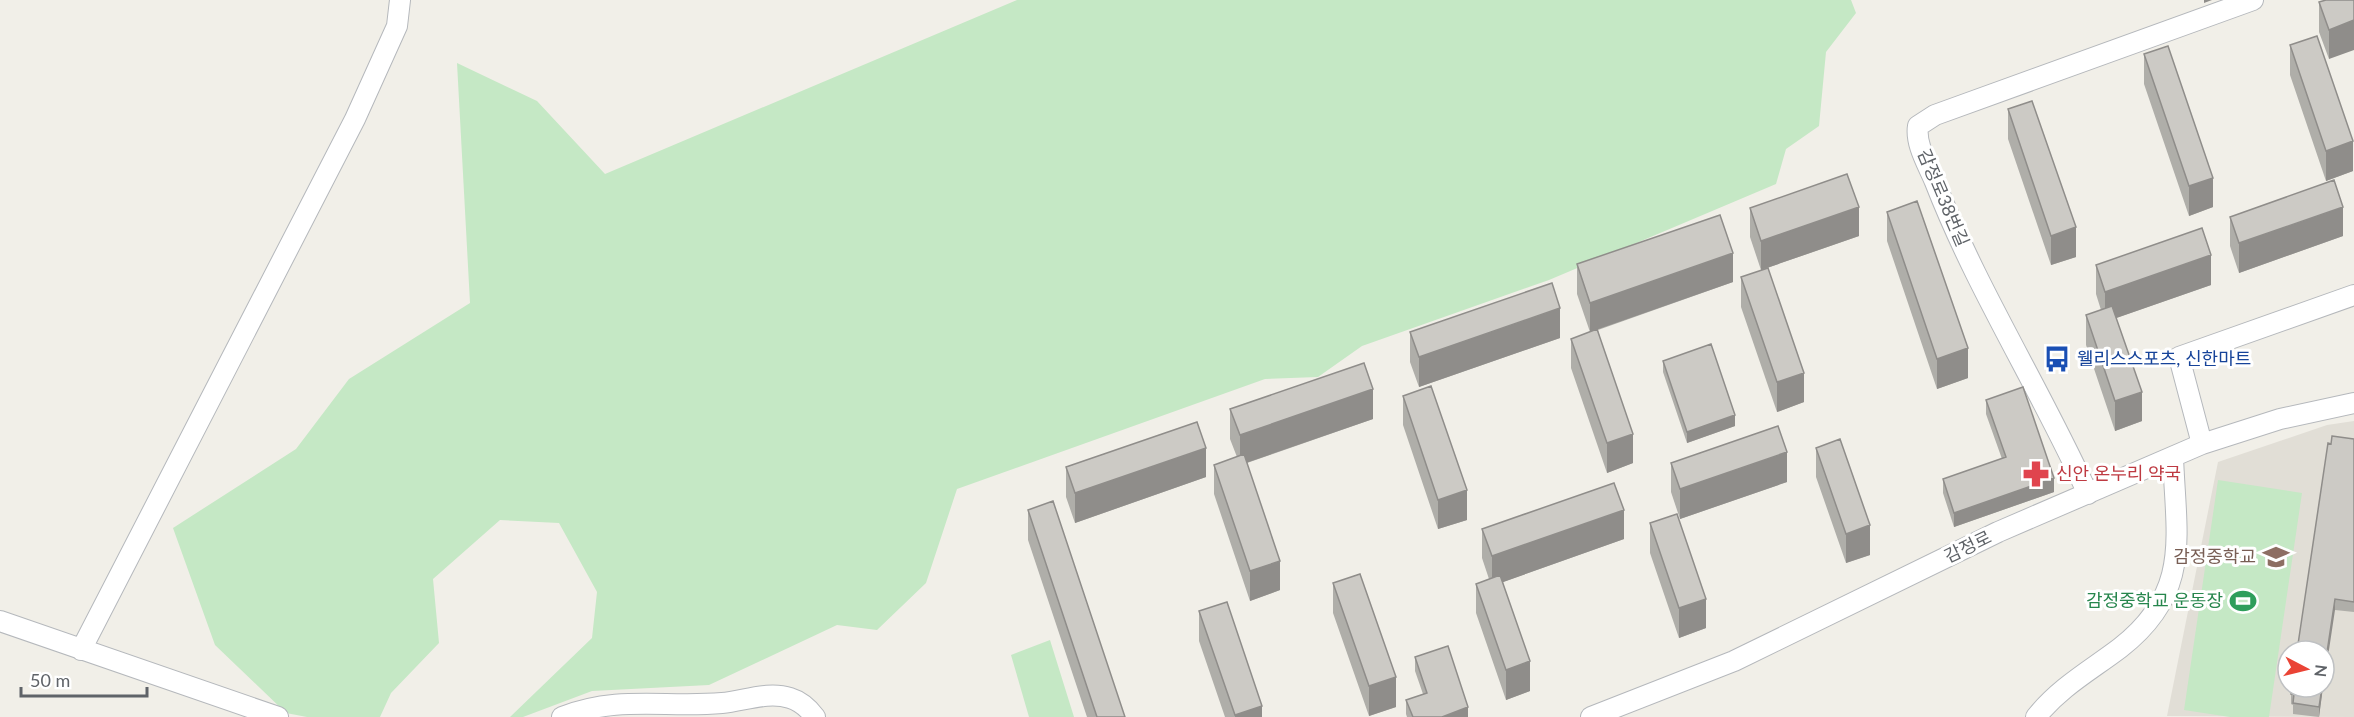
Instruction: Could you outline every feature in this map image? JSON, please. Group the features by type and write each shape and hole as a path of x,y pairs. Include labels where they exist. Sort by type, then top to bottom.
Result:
{"street":[{"path":"81,650 356,119 397,26 400,0"},
{"name":"감정로38번길","path":"2088,494 2049,411 2011,342 1947,214 1920,143 1918,126 1935,115 2253,0"},
{"path":"2202,444 2179,357 2354,295"},
{"name":"감정로","path":"1591,717 1734,661 1998,532 2202,444 2280,419 2354,403"},
{"path":"2036,717 2063,689 2136,634 2153,615 2170,588 2176,561 2173,457"},
{"path":"0,621 273,715"},
{"path":"562,717 613,704 700,704 774,695 790,698 810,710 815,717"},
{"path":"684,717 700,704"}],"shaded area":[{"name":"감정중학교","path":"2354,421 2354,717 2167,716 2218,462 2327,425"}],"green space":[{"path":"1017,0 1851,0 1856,13 1826,52 1819,126 1786,149 1776,184 1549,280 1362,346 1318,377 1265,379 957,489 926,583 877,630 837,625 709,685 592,691 523,717 510,717 592,638 597,592 559,523 500,520 433,579 439,643 391,693 380,717 307,717 286,713 215,645 173,528 296,449 349,379 470,303 457,63 537,101 605,174"},
{"name":"감정중학교 운동장","path":"2218,480 2302,493 2280,639 2276,639 2276,669 2269,717 2230,717 2184,710"},
{"path":"1050,640 1074,717 1029,717 1011,655"}],"building":[{"path":"2354,0 2354,20 2329,30 2319,2"},
{"path":"2317,36 2353,141 2326,151 2290,45"},
{"path":"2168,46 2213,178 2189,186 2144,54"},
{"path":"2032,101 2076,227 2051,236 2008,109"},
{"path":"1847,174 1859,207 1761,241 1750,208"},
{"path":"2334,180 2343,207 2239,243 2230,217"},
{"path":"1917,201 1968,348 1937,359 1887,212"},
{"path":"1720,215 1733,253 1590,303 1577,264"},
{"path":"2202,228 2211,255 2105,292 2096,265"},
{"path":"1768,268 1804,373 1777,382 1741,277"},
{"path":"1552,283 1560,308 1419,357 1410,332"},
{"path":"2112,306 2142,392 2115,401 2086,315"},
{"path":"1597,329 1633,434 1607,443 1571,339"},
{"path":"1711,344 1735,415 1687,432 1663,361"},
{"path":"1364,363 1373,389 1240,435 1230,409"},
{"path":"1431,386 1467,490 1438,500 1403,396"},
{"path":"2023,387 2054,478 1954,513 1943,479 2006,457 1986,400"},
{"path":"1197,422 1206,448 1075,493 1066,467"},
{"path":"1778,426 1787,452 1680,489 1671,463"},
{"path":"2332,436 2354,439 2354,602 2335,599 2329,639 2299,639 2328,443 2331,444"},
{"path":"1840,439 1870,525 1846,534 1816,448"},
{"path":"1244,454 1280,561 1250,571 1214,465"},
{"path":"1614,483 1624,510 1492,556 1482,529"},
{"path":"1053,501 1125,717 1097,717 1028,510"},
{"path":"1677,514 1706,599 1679,608 1650,523"},
{"path":"1360,574 1396,677 1369,686 1333,583"},
{"path":"1500,575 1530,661 1506,670 1476,584"},
{"path":"1227,602 1262,706 1235,715 1199,611"},
{"path":"1448,646 1468,707 1442,717 1413,717 1406,700 1427,693 1415,657"},
{"path":"2293,699 2320,699 2319,707 2293,703"}],"place":[{"name":"웰리스스포츠, 신한마트","path":"2057,359"},
{"name":"신안 온누리 약국","path":"2036,474"},
{"name":"감정중학교","path":"2276,557"},
{"name":"감정중학교 운동장","path":"2243,601"}]}
